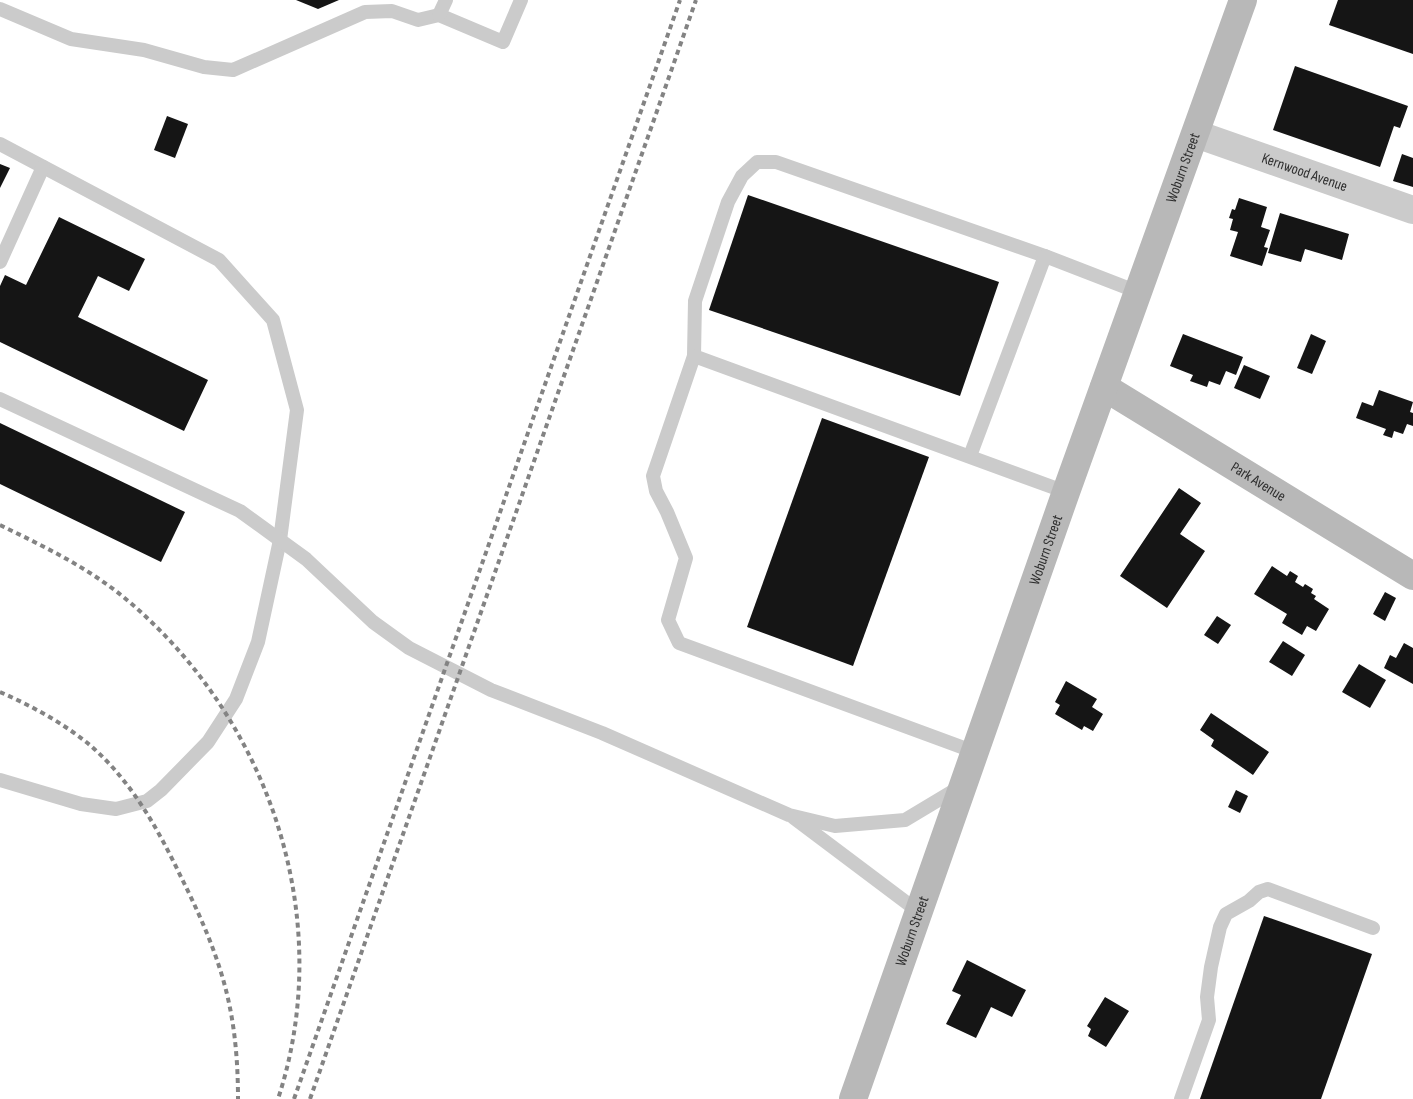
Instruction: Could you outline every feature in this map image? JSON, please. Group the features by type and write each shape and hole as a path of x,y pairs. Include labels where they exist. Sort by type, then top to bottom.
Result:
{"main road":[{"name":"Woburn Street","path":"853,1099 1066,492 1243,0"},
{"name":"Park Avenue","path":"1104,387 1413,576"}],"street":[{"name":"Kernwood Avenue","path":"1196,134 1413,210"}],"lane":[{"path":"439,15 446,0"},
{"path":"0,9 71,39 144,50 204,67 233,70 365,12 392,11 418,20 439,15 503,42 521,0"},
{"path":"0,144 219,260 273,320 298,410 280,540 258,642 236,699 208,742 161,790 147,801 116,809 81,804 0,780"},
{"path":"975,752 679,643 668,620 686,558 656,491 653,476 694,356 695,301 728,202 742,176 757,162 776,162 1045,256 1138,292"},
{"path":"0,262 44,167"},
{"path":"970,456 1045,256"},
{"path":"694,356 1066,492"},
{"path":"0,399 240,511 306,559 372,622 409,648 491,690 602,733 789,815 835,826 905,820 963,786"},
{"path":"789,815 919,912"},
{"path":"1181,1099 1209,1020 1207,997 1211,967 1220,927 1226,914 1249,901 1259,892 1268,889 1373,928"}],"building":[{"path":"296,0 339,0 318,9"},
{"path":"1338,0 1413,0 1413,54 1329,25"},
{"path":"1295,66 1408,106 1400,128 1394,126 1380,167 1273,130"},
{"path":"167,116 188,124 175,158 154,150"},
{"path":"1402,154 1413,158 1413,187 1393,181"},
{"path":"0,164 10,168 0,188"},
{"path":"748,195 999,282 960,396 709,310"},
{"path":"1239,198 1267,207 1261,227 1270,230 1264,247 1268,248 1262,266 1230,256 1238,232 1230,230 1233,219 1229,218 1232,209 1235,210"},
{"path":"1280,213 1349,234 1342,260 1305,249 1301,262 1268,253"},
{"path":"59,217 145,259 129,291 98,276 78,317 208,380 184,431 0,342 0,286 5,275 26,285"},
{"path":"1183,334 1243,357 1236,375 1226,371 1220,385 1209,381 1207,387 1190,381 1193,375 1170,366"},
{"path":"1311,334 1326,341 1312,374 1297,368"},
{"path":"1244,365 1270,376 1260,399 1234,388"},
{"path":"1379,390 1413,402 1410,412 1413,413 1413,426 1407,424 1403,434 1394,431 1392,438 1383,435 1386,429 1356,418 1362,402 1373,406"},
{"path":"822,418 929,457 853,666 747,627"},
{"path":"0,423 185,512 161,562 0,484"},
{"path":"1179,488 1201,503 1180,534 1205,551 1167,608 1120,576"},
{"path":"1272,566 1287,576 1290,571 1298,576 1295,582 1303,587 1305,584 1313,589 1311,593 1316,596 1314,599 1329,609 1316,631 1307,626 1302,635 1282,623 1287,614 1254,594"},
{"path":"1385,592 1396,598 1385,621 1373,614"},
{"path":"1217,616 1231,625 1218,644 1204,635"},
{"path":"1283,641 1305,655 1292,676 1269,662"},
{"path":"1404,643 1413,648 1413,684 1384,668 1390,655 1396,658"},
{"path":"1359,664 1386,680 1370,708 1342,692"},
{"path":"1066,681 1097,699 1092,707 1103,714 1093,731 1084,726 1082,730 1055,714 1060,705 1055,702"},
{"path":"1211,713 1269,752 1253,775 1211,746 1214,740 1200,730"},
{"path":"1236,790 1248,796 1240,813 1228,807"},
{"path":"1264,916 1372,954 1321,1099 1200,1099"},
{"path":"967,960 1026,990 1012,1017 991,1007 976,1038 946,1024 961,995 952,991"},
{"path":"1105,997 1129,1011 1106,1047 1088,1036 1091,1029 1087,1026"}],"railway":[{"path":"294,1099 680,0"},
{"path":"310,1099 696,0"},
{"path":"0,525 82,568 127,600 177,649 219,703 253,763 278,827 294,894 299,962 294,1031 278,1099"},
{"path":"0,692 48,716 91,746 119,775 153,824 196,909 222,974 234,1031 238,1099"}]}
